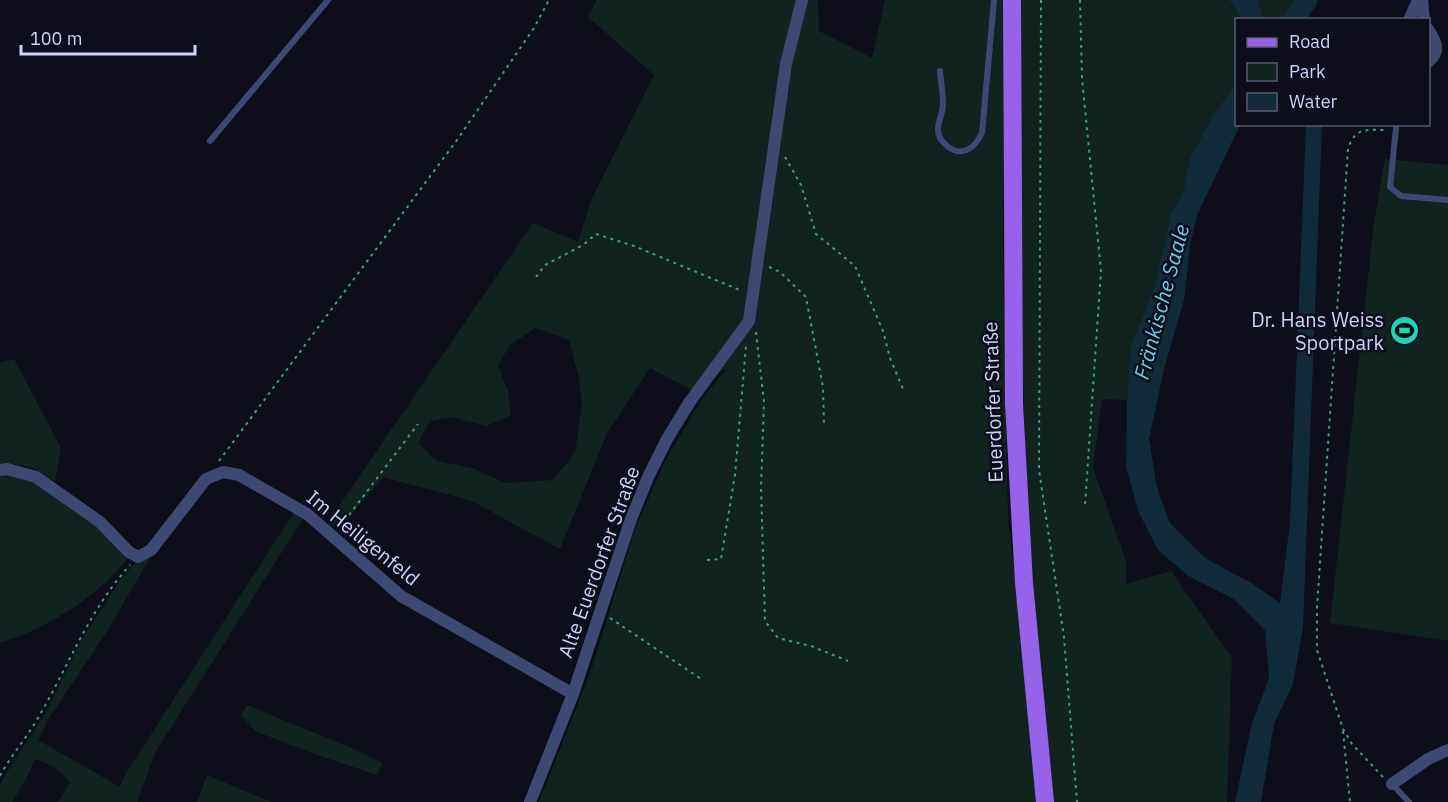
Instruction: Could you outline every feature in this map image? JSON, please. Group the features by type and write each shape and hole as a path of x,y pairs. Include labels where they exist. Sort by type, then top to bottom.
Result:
{"main road":[{"name":"Euerdorfer Straße","path":"1012,0 1014,403 1024,583 1045,802"}],"street":[{"name":"Alte Euerdorfer Straße","path":"530,802 573,694 631,519 667,439 689,403 749,321 786,64 802,0"},
{"path":"1410,18 1420,0"},
{"path":"1420,0 1424,18"},
{"path":"1430,32 1437,43 1437,49 1435,56 1430,60"},
{"path":"0,470 7,469 36,477 100,522 129,552 138,557 150,550 206,479"},
{"name":"Im Heiligenfeld","path":"206,479 223,472 239,475 307,514 401,596 573,694"},
{"path":"1392,784 1428,759 1448,750"}],"lane":[{"path":"210,141 328,0"},
{"path":"940,71 943,105 937,132 939,139 949,148 960,152 968,150 976,144 982,133 994,0"},
{"path":"1396,128 1390,187 1401,196 1448,200"},
{"path":"1392,784 1409,802"}],"path":[{"path":"206,479 457,140 534,28 549,0"},
{"path":"1041,0 1039,470 1064,637 1077,802"},
{"path":"1080,0 1082,78 1101,271 1084,505"},
{"path":"1350,802 1343,729 1317,650 1317,607 1348,149 1352,138 1357,133 1365,130 1396,128"},
{"path":"773,154 786,158 801,186 816,234 855,266 883,332 890,358 903,389"},
{"path":"536,277 545,265 583,245 596,234 634,246 753,295"},
{"path":"758,262 780,272 806,297 823,387 824,426"},
{"path":"707,560 721,559 735,475 743,366 749,321"},
{"path":"749,321 756,332 764,402 761,487 765,621 778,638 811,646 848,662"},
{"path":"332,536 418,424"},
{"path":"0,776 35,723 89,622 121,576 138,557"},
{"path":"600,611 701,679"},
{"path":"1343,729 1352,744 1379,774 1392,784"}],"green space":[{"path":"597,0 818,0 819,31 872,58 885,0 1004,0 1003,250 1008,518 1038,802 539,802 591,671 635,529 665,461 702,399 728,367 692,390 650,368 607,433 560,549 472,501 383,477 338,530 328,522 533,223 578,242 592,198 654,75 588,17","holes":["535,328 569,340 579,379 582,403 575,453 553,480 506,483 472,468 437,461 418,443 430,421 451,417 487,426 511,415 508,391 498,365 510,345"]},
{"path":"1020,0 1229,0 1241,18 1235,18 1235,84 1213,115 1189,160 1184,190 1171,213 1155,285 1131,346 1127,400 1102,399 1093,468 1126,561 1126,584 1171,571 1232,658 1227,802 1052,802 1029,538 1019,278"},
{"path":"1258,0 1299,0 1286,18 1263,18"},
{"name":"Dr. Hans Weiss Sportpark","path":"1385,159 1448,165 1448,641 1330,623 1374,222"},
{"path":"14,359 61,448 55,482 23,465 0,465 0,363"},
{"path":"0,474 23,476 89,517 130,556 103,585 71,609 37,628 0,643"},
{"path":"294,512 304,517 156,751 137,802 58,802 70,783 55,768 35,759 12,802 0,802 0,785 45,714 82,639 123,576 138,559 151,556 109,628 49,718 38,740 120,787 125,775"},
{"path":"247,705 354,749 382,763 377,775 255,731 241,715"},
{"path":"207,775 271,802 197,802"}],"water":[{"path":"1229,0 1258,0 1263,18 1241,18"},
{"path":"1235,84 1235,126 1240,126 1197,215 1190,246 1184,300 1164,369 1149,439 1157,488 1170,523 1205,558 1253,584 1280,603 1290,522 1306,126 1322,126 1303,627 1293,684 1274,724 1261,802 1235,802 1252,723 1269,678 1265,630 1235,600 1187,575 1158,550 1139,513 1126,467 1131,346 1155,285 1171,213 1184,190 1189,160 1213,115"}],"waterway":[{"name":"Fränkische Saale","path":"1294,18 1307,0"}],"place":[{"name":"Dr. Hans Weiss Sportpark","path":"1405,331"}]}
